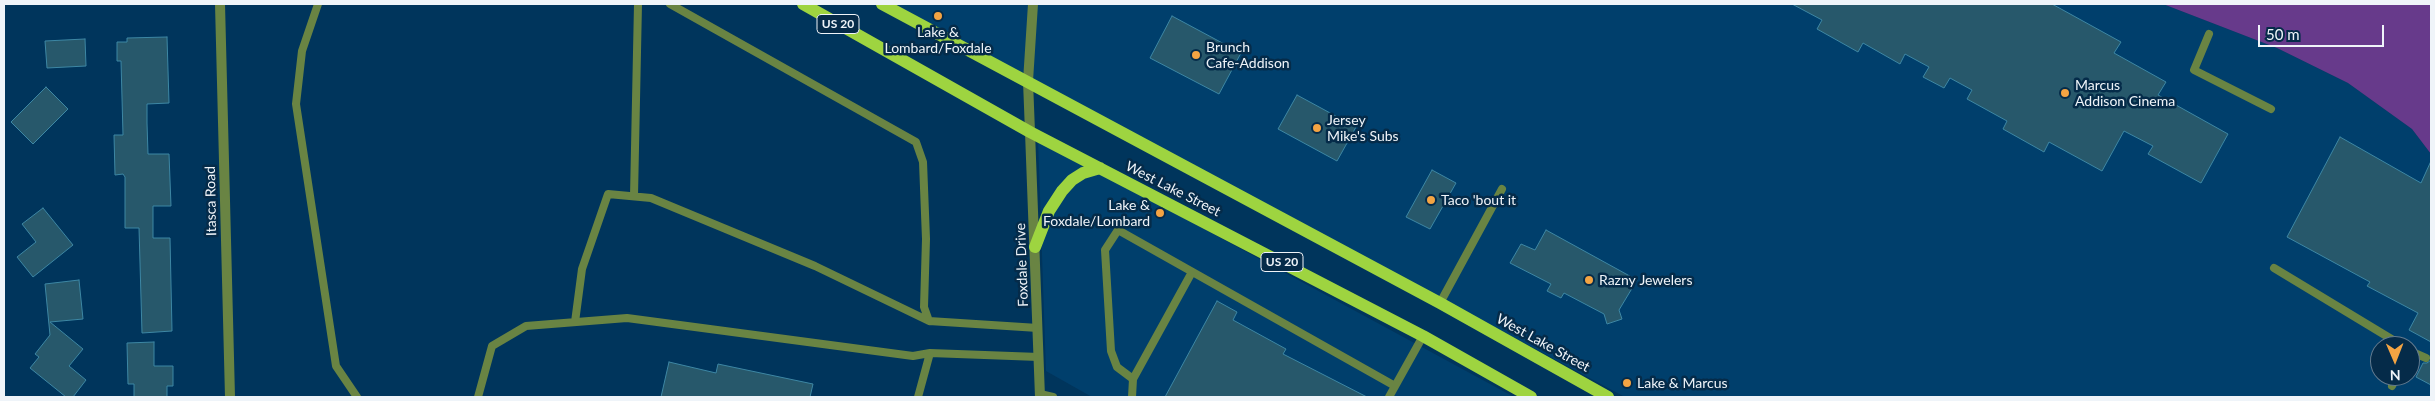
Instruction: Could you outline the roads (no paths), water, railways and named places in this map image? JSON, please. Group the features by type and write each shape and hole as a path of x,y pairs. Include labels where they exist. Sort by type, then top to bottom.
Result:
{"main road":[{"name":"West Lake Street","path":"803,4 1030,132 1423,336 1531,397"},
{"name":"West Lake Street","path":"882,4 1440,302 1608,397"},
{"path":"1035,247 1062,190 1079,175 1100,168"}],"street":[{"name":"Itasca Road","path":"220,4 230,397"},
{"name":"Foxdale Drive","path":"1033,4 1028,82 1040,396"}],"lane":[{"path":"318,4 302,51 296,104 336,366 357,397"},
{"path":"634,196 638,4"},
{"path":"670,4 916,142 923,162 926,239 924,307 929,321"},
{"path":"2209,34 2194,70 2271,109"},
{"path":"1440,302 1502,189"},
{"path":"575,322 582,269 608,194 651,198 816,266 929,321 1038,328"},
{"path":"1133,379 1117,367 1111,350 1105,250 1118,230 1395,386"},
{"path":"2274,268 2386,336"},
{"path":"1132,397 1133,379 1192,272"},
{"path":"478,397 492,346 526,326 627,318 913,356 930,353 1039,356"},
{"path":"1389,397 1423,336"},
{"path":"918,397 930,353"},
{"path":"2420,355 2426,358"},
{"path":"1040,396 1053,397"}],"place":[{"name":"Lake & Lombard/Foxdale","path":"938,16"},
{"name":"Brunch Cafe-Addison","path":"1196,55"},
{"name":"Marcus Addison Cinema","path":"2065,93"},
{"name":"Jersey Mike's Subs","path":"1317,128"},
{"name":"Taco 'bout it","path":"1431,200"},
{"name":"Lake & Foxdale/Lombard","path":"1160,213"},
{"name":"Razny Jewelers","path":"1589,280"},
{"name":"Lake & Marcus","path":"1627,383"}]}
